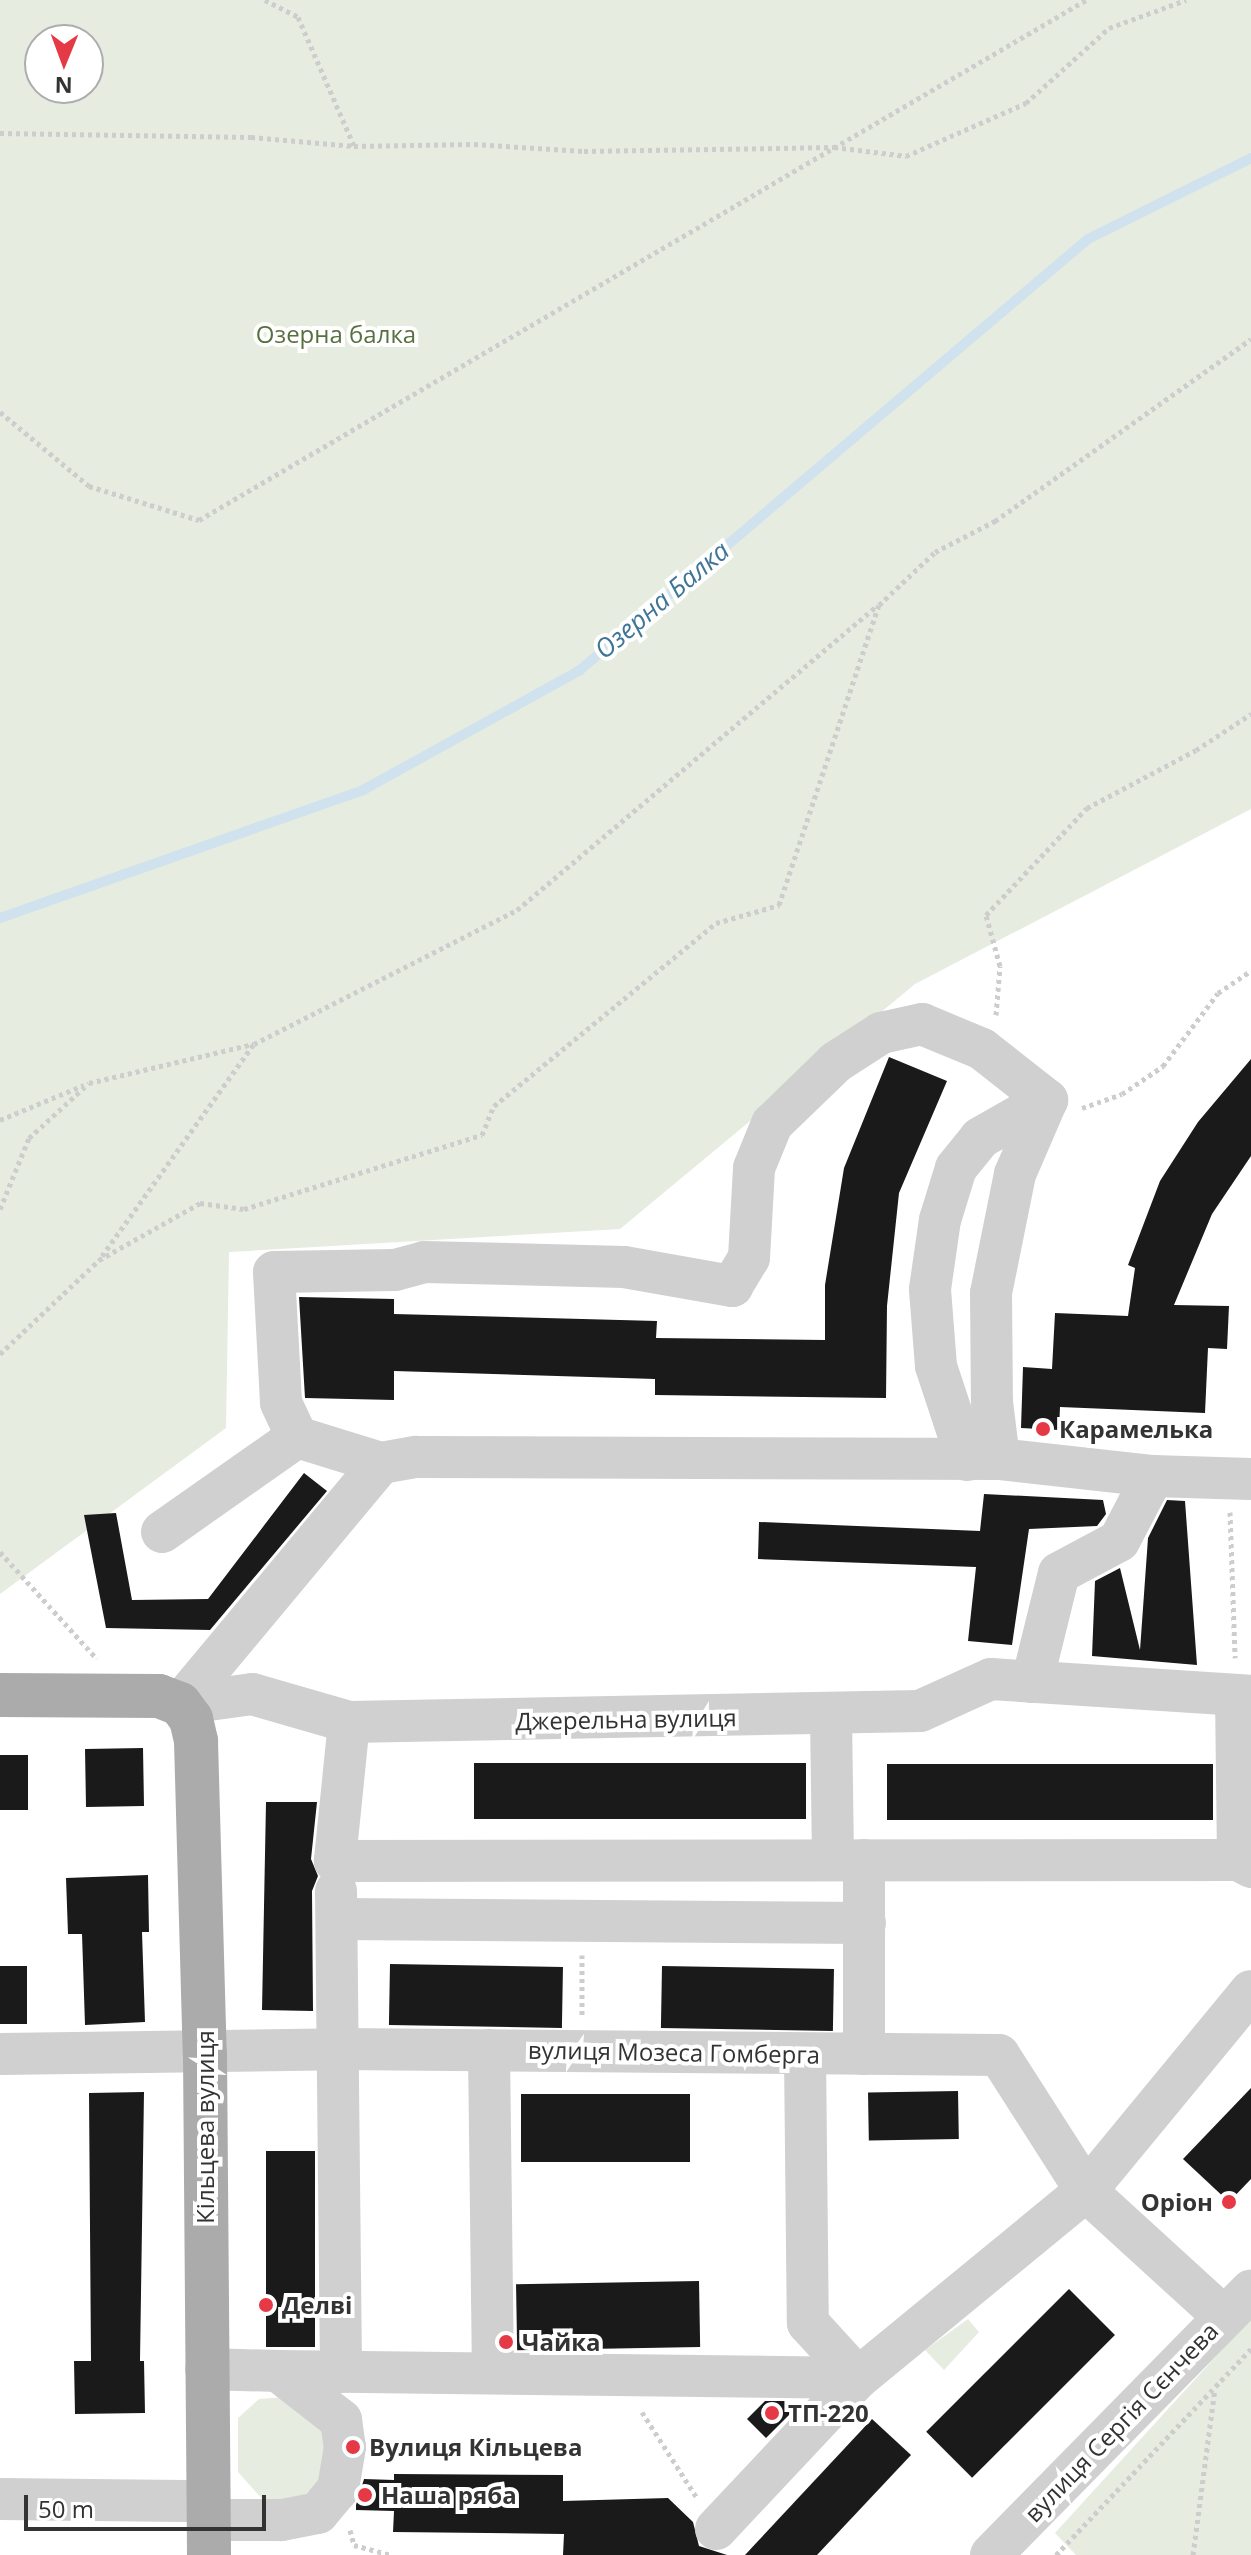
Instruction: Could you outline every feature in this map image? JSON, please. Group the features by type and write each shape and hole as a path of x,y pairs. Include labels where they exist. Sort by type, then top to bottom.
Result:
{"main road":[{"name":"Джерельна вулиця","path":"0,1695 128,1692 180,1704"},
{"name":"Кільцева вулиця","path":"180,1704 191,1719 196,1741 205,2054 208,2525"}],"street":[{"path":"1047,1100 982,1049 922,1024 902,1026 836,1062 797,1094 772,1124 754,1168 749,1258 732,1286 624,1267 424,1262 395,1270 274,1272 281,1402 297,1437 381,1463 416,1457 983,1459 1153,1476 1240,1479"},
{"path":"983,1459 992,1402 991,1293 1015,1174 1047,1100"},
{"path":"983,1459 936,1366 930,1289 940,1220 956,1168 980,1138 1047,1100"},
{"path":"162,1532 297,1437"},
{"path":"180,1704 381,1463"},
{"path":"1032,1682 1059,1573 1119,1541 1153,1476"},
{"name":"Джерельна вулиця","path":"180,1704 252,1694 349,1722 831,1716 920,1711 991,1679 1243,1696"},
{"path":"335,1861 1245,1863 1243,1696"},
{"path":"831,1716 849,1860 865,1923 864,2054"},
{"path":"341,2372 335,1861 349,1722"},
{"path":"337,1919 865,1923"},
{"path":"716,2529 858,2378 1086,2191 1251,1991"},
{"name":"вулиця Мозеса Гомберга","path":"0,2054 205,2054 339,2049 999,2055 1086,2191 1238,2303"},
{"path":"489,2050 493,2373"},
{"path":"805,2054 808,2323 858,2378"},
{"name":"вулиця Сергія Сєнчева","path":"1012,2548 1238,2303"},
{"path":"206,2369 858,2378"},
{"path":"0,2499 208,2525 281,2520 318,2513 338,2489 345,2447 341,2420 278,2371"}],"path":[{"path":"265,0 298,17 354,146"},
{"path":"0,412 89,486 199,520 1086,0"},
{"path":"0,133 251,137 354,146 474,144 584,151 834,147 906,156 1026,103 1109,28 1186,0"},
{"path":"0,1120 89,1083 254,1044 517,910 879,605 935,552 995,521 1251,339"},
{"path":"99,1260 200,1203 244,1209 482,1135 494,1106 716,923 779,905 879,605"},
{"path":"982,1049 995,1033 1000,966 986,915 1087,808 1196,750 1251,714"},
{"path":"1047,1100 1083,1108 1122,1094 1163,1066 1218,993 1251,971"},
{"path":"0,1354 99,1260 254,1044"},
{"path":"0,1209 29,1138 89,1083"},
{"path":"1240,1479 1243,1696"},
{"path":"0,1552 128,1692"},
{"path":"581,1921 582,2050"},
{"path":"1056,2555 1251,2349"},
{"path":"619,2374 716,2529"},
{"path":"1193,2555 1215,2388"},
{"path":"354,2545 392,2555"}],"green space":[{"name":"Озерна балка","path":"0,0 1251,0 1251,809 915,984 620,1229 229,1252 226,1428 0,1594"},
{"path":"1251,2318 1251,2555 1076,2555 1055,2533"},
{"path":"968,2319 979,2332 944,2370 925,2350"},
{"path":"298,2396 325,2416 324,2477 296,2503 265,2502 238,2472 238,2418 259,2399"}],"building":[{"path":"889,1057 947,1081 899,1193 887,1306 886,1398 655,1395 655,1379 394,1371 394,1400 305,1398 299,1297 394,1299 394,1314 657,1321 656,1338 825,1340 825,1285 844,1168"},
{"path":"1251,1059 1251,1156 1212,1214 1174,1305 1229,1306 1227,1349 1208,1348 1205,1413 1060,1407 1059,1430 1021,1428 1023,1367 1052,1369 1055,1313 1128,1316 1135,1268 1128,1265 1160,1181 1198,1122"},
{"path":"304,1473 327,1491 210,1630 106,1628 84,1515 116,1513 132,1600 208,1599"},
{"path":"984,1494 1103,1500 1106,1514 1097,1526 1029,1529 1012,1645 968,1641 976,1567 758,1559 759,1522 980,1531"},
{"path":"1167,1500 1185,1501 1197,1665 1092,1656 1095,1581 1120,1568 1140,1650 1148,1538"},
{"path":"143,1748 144,1806 86,1807 85,1749"},
{"path":"0,1755 28,1755 28,1810 0,1810"},
{"path":"474,1763 806,1763 806,1819 474,1819"},
{"path":"887,1764 1213,1764 1213,1820 887,1820"},
{"path":"266,1802 317,1802 311,1859 318,1876 312,1891 313,2011 262,2010"},
{"path":"148,1875 149,1932 142,1932 145,2022 85,2025 82,1934 68,1934 66,1878"},
{"path":"390,1964 563,1967 562,2028 389,2025"},
{"path":"0,1966 27,1966 27,2024 0,2024"},
{"path":"662,1966 834,1969 833,2031 661,2028"},
{"path":"1251,2088 1251,2179 1229,2202 1183,2159"},
{"path":"958,2091 959,2139 869,2141 868,2093"},
{"path":"144,2092 140,2361 144,2361 145,2413 75,2414 74,2361 91,2361 89,2093"},
{"path":"521,2094 690,2094 690,2162 521,2162"},
{"path":"266,2151 315,2151 315,2347 266,2347"},
{"path":"699,2281 700,2347 517,2350 516,2284"},
{"path":"1069,2289 1115,2335 972,2478 926,2432"},
{"name":"ТП-220","path":"765,2401 791,2401 797,2407 766,2438 747,2419"},
{"path":"872,2419 911,2455 817,2555 745,2555"},
{"path":"394,2474 563,2475 563,2501 668,2498 693,2522 699,2546 727,2555 563,2555 564,2534 393,2532 394,2511 356,2510 356,2505 364,2479 394,2480"}],"waterway":[{"name":"Озерна Балка","path":"0,918 363,790 580,670 1088,239 1251,158"}],"place":[{"name":"Карамелька","path":"1043,1429"},
{"name":"Оріон","path":"1229,2202"},
{"name":"Делві","path":"266,2305"},
{"name":"Чайка","path":"506,2342"},
{"name":"ТП-220","path":"772,2413"},
{"name":"Вулиця Кільцева","path":"353,2447"},
{"name":"Наша ряба","path":"365,2495"}]}
